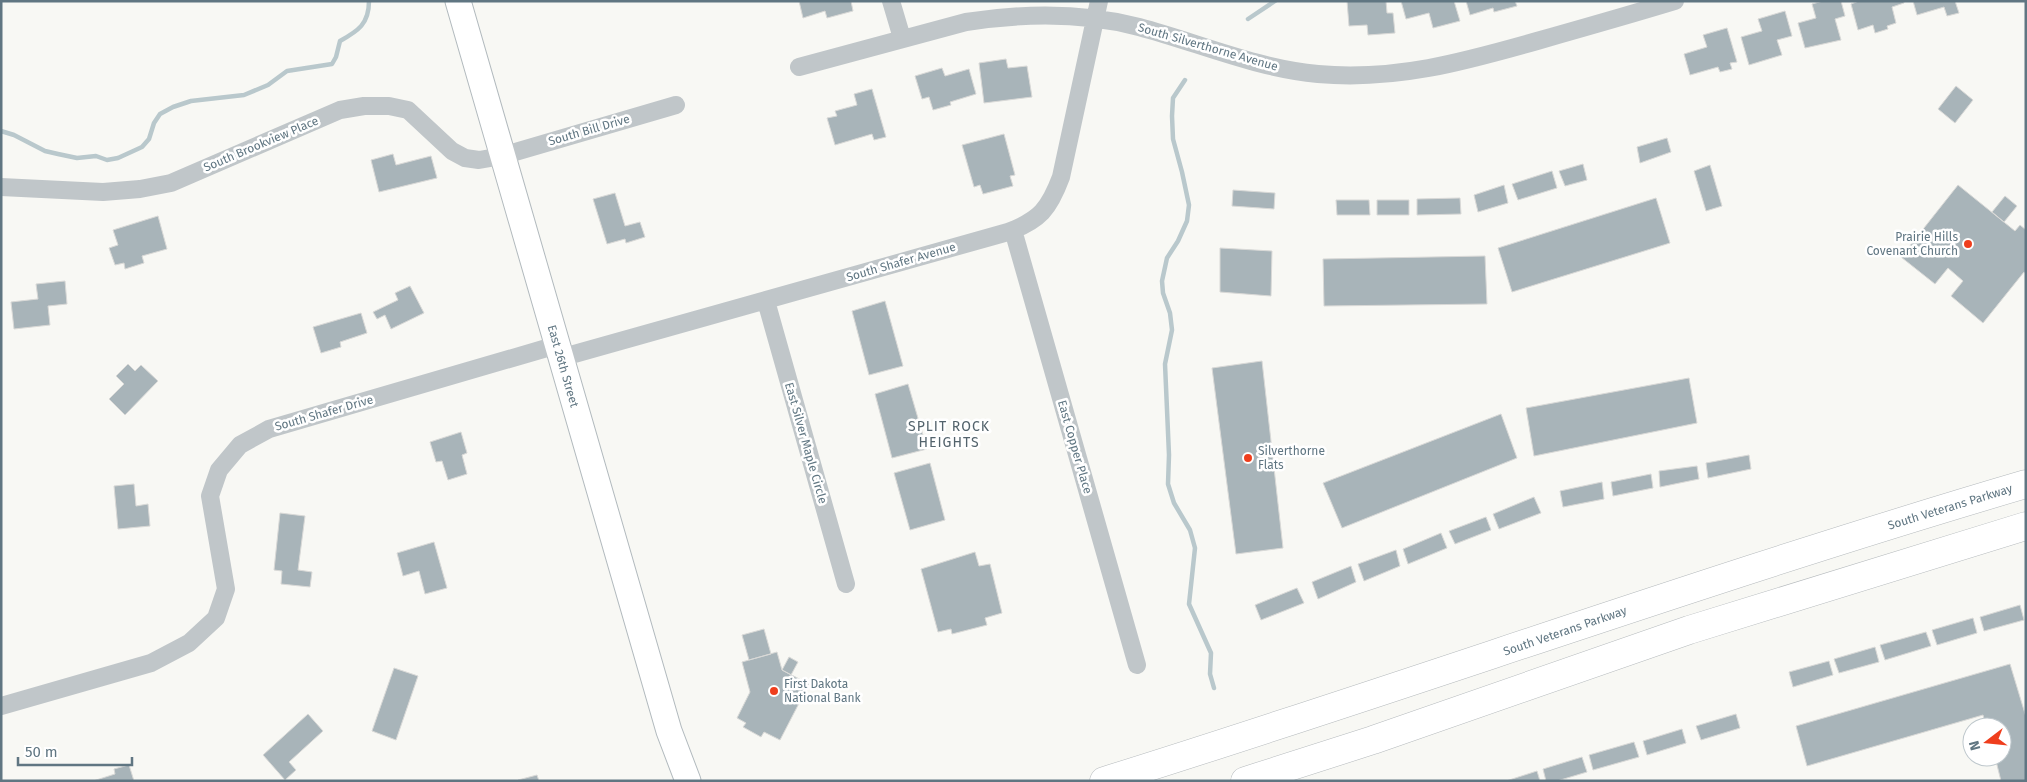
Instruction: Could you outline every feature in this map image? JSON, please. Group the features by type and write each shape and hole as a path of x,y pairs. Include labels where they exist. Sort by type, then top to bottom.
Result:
{"highway":[{"name":"South Veterans Parkway","path":"1104,781 1477,661 1676,594 1935,511 2026,484"},
{"path":"1244,781 1373,740 1689,630 2026,526"}],"main road":[{"name":"East 26th Street","path":"458,1 669,731 688,781"},
{"name":"East 26th Street","path":"669,731 677,781"}],"street":[{"path":"891,1 902,38"},
{"name":"South Shafer Avenue","path":"559,352 766,301 1013,230 1032,222 1042,214 1055,193 1061,177 1099,1"},
{"name":"South Silverthorne Avenue","path":"799,67 941,27 992,18 1042,15 1096,19 1136,26 1273,67 1317,74 1374,75 1424,70 1463,62 1675,1"},
{"name":"South Bill Drive","path":"502,156 676,105"},
{"name":"South Brookview Place","path":"1,187 103,192 140,189 171,183 340,110 364,106 389,106 408,110 452,151 465,158 480,160 502,156"},
{"name":"East Copper Place","path":"1013,230 1137,665"},
{"name":"East Silver Maple Circle","path":"766,301 846,584"},
{"name":"South Shafer Drive","path":"1,706 151,663 189,643 216,618 226,589 210,496 219,470 240,445 269,428 559,352"}],"building":[{"path":"799,1 851,1 853,11 827,18 825,11 803,18"},
{"path":"1347,1 1386,1 1387,13 1393,13 1395,33 1368,35 1367,25 1349,26"},
{"path":"1401,1 1454,1 1460,21 1433,28 1429,13 1406,19"},
{"path":"1466,1 1515,1 1517,6 1494,12 1493,8 1470,15"},
{"path":"1823,1 1841,1 1845,16 1835,19 1841,40 1805,48 1798,23 1816,18 1812,4"},
{"path":"1859,1 1904,1 1904,3 1892,7 1896,23 1887,26 1888,29 1875,33 1873,25 1858,30 1851,4"},
{"path":"1913,1 1955,1 1959,13 1947,16 1944,7 1917,15"},
{"path":"1785,11 1792,36 1777,40 1782,55 1749,65 1741,37 1762,31 1758,19"},
{"path":"1727,28 1737,62 1730,63 1732,69 1720,72 1718,67 1690,75 1684,54 1707,47 1703,35"},
{"path":"1006,59 1008,68 1027,66 1032,97 984,103 979,63"},
{"path":"942,68 945,76 969,69 976,94 950,102 951,105 933,110 929,97 922,99 915,76"},
{"path":"1956,86 1973,100 1955,123 1938,109"},
{"path":"872,89 886,137 874,140 872,134 835,145 827,118 837,116 835,111 857,105 854,94"},
{"path":"1004,134 1015,175 1010,176 1013,186 983,194 980,185 974,187 962,145"},
{"path":"1667,138 1671,152 1640,163 1637,147"},
{"path":"393,154 396,165 431,156 437,178 379,192 371,160"},
{"path":"1583,164 1587,180 1565,186 1559,171"},
{"path":"1710,165 1722,206 1706,211 1694,171"},
{"path":"1552,171 1557,188 1518,200 1512,184"},
{"path":"1504,185 1508,203 1478,212 1474,195"},
{"name":"Prairie Hills Covenant Church","path":"1958,185 2015,231 2020,225 2026,230 2026,273 2024,272 1983,323 1951,296 1963,281 1948,268 1935,284 1901,257"},
{"path":"1233,190 1275,193 1274,209 1232,206"},
{"path":"615,193 625,226 640,222 645,237 626,243 625,239 607,244 593,199"},
{"path":"2005,196 2017,206 2004,222 1992,212"},
{"path":"1460,198 1461,214 1417,215 1417,199"},
{"path":"1656,198 1670,243 1512,292 1498,248"},
{"path":"1336,200 1369,200 1370,215 1337,215"},
{"path":"1377,200 1409,200 1409,215 1377,215"},
{"path":"158,216 167,249 142,256 144,263 125,269 124,263 115,265 109,248 118,245 113,230"},
{"path":"1220,248 1272,251 1271,296 1220,292"},
{"path":"1485,256 1487,304 1324,306 1323,259"},
{"path":"65,281 67,304 48,306 50,325 14,329 11,302 38,299 36,284"},
{"path":"410,286 424,313 391,329 385,315 377,319 373,312 398,300 395,293"},
{"path":"885,301 903,366 869,375 852,311"},
{"path":"361,313 367,333 340,342 341,347 321,353 313,327"},
{"name":"Silverthorne Flats","path":"1262,361 1283,548 1236,554 1212,368"},
{"path":"128,364 135,371 141,365 158,381 125,415 109,399 124,384 116,376"},
{"path":"1689,378 1697,423 1534,456 1526,408"},
{"path":"908,384 927,449 892,458 875,394"},
{"name":"Silverthorne Flats","path":"1501,414 1517,458 1342,528 1323,483"},
{"path":"461,432 467,453 462,455 467,474 448,480 442,461 436,462 430,442"},
{"path":"1749,455 1751,469 1708,478 1706,463"},
{"path":"930,463 945,520 910,530 894,473"},
{"path":"1697,466 1699,479 1660,487 1659,471"},
{"path":"1651,474 1653,488 1613,496 1611,482"},
{"path":"1602,482 1604,499 1563,507 1560,491"},
{"path":"134,484 136,506 148,504 150,526 118,529 114,486"},
{"path":"1534,497 1541,513 1499,529 1493,514"},
{"path":"280,513 305,516 298,570 312,572 310,587 281,584 282,571 274,570"},
{"path":"1486,517 1491,530 1455,544 1449,531"},
{"path":"1441,533 1447,548 1408,564 1403,549"},
{"path":"434,542 447,588 425,594 419,571 403,576 397,553"},
{"path":"1396,550 1400,566 1364,581 1358,564"},
{"path":"975,552 979,566 990,564 1002,613 985,618 987,625 952,634 951,629 938,632 921,569"},
{"path":"1351,566 1356,582 1318,599 1312,582"},
{"path":"1297,588 1304,603 1261,620 1255,605"},
{"path":"2020,605 2024,620 1984,631 1980,617"},
{"path":"1973,618 1977,633 1937,645 1932,630"},
{"path":"764,629 771,654 749,660 742,635"},
{"path":"1926,632 1931,646 1885,660 1880,645"},
{"path":"1875,647 1879,662 1839,673 1834,659"},
{"path":"777,652 782,670 809,684 780,740 764,732 761,737 743,727 746,723 737,718 750,692 742,662"},
{"path":"789,657 798,662 791,675 782,670"},
{"path":"1829,661 1833,675 1793,687 1789,672"},
{"path":"2010,664 2026,717 2026,781 2001,781 1998,767 2012,767 2012,717 1984,717 1983,715 1962,717 1962,721 1807,766 1796,726"},
{"path":"394,668 418,676 396,740 372,731"},
{"path":"308,714 323,731 289,762 296,770 285,780 263,755"},
{"path":"1736,714 1740,728 1701,740 1696,726"},
{"path":"1682,729 1686,743 1647,755 1643,741"},
{"path":"1634,742 1639,757 1593,770 1589,755"},
{"path":"1582,757 1587,772 1557,781 1546,781 1543,769"},
{"path":"129,765 134,781 93,781 115,774 114,769"},
{"path":"1537,771 1540,781 1506,781"},
{"path":"537,775 539,781 518,781 518,780"}],"waterway":[{"path":"1,131 14,135 45,151 77,158 96,156 107,160 118,158 142,147 149,139 154,123 160,114 173,107 191,101 244,95 268,85 287,71 332,64 340,41 352,34 365,21 369,1"},
{"path":"1248,19 1275,1"},
{"path":"1185,80 1173,98 1172,116 1173,139 1189,205 1187,221 1178,241 1167,258 1162,281 1172,330 1165,364 1169,455 1168,484 1174,503 1190,530 1195,548 1189,604 1211,653 1210,674 1214,688"}],"place":[{"name":"Prairie Hills Covenant Church","path":"1968,244"},
{"name":"Silverthorne Flats","path":"1248,458"},
{"name":"First Dakota National Bank","path":"774,691"}],"district":[{"name":"SPLIT ROCK HEIGHTS","path":"949,434"}]}
